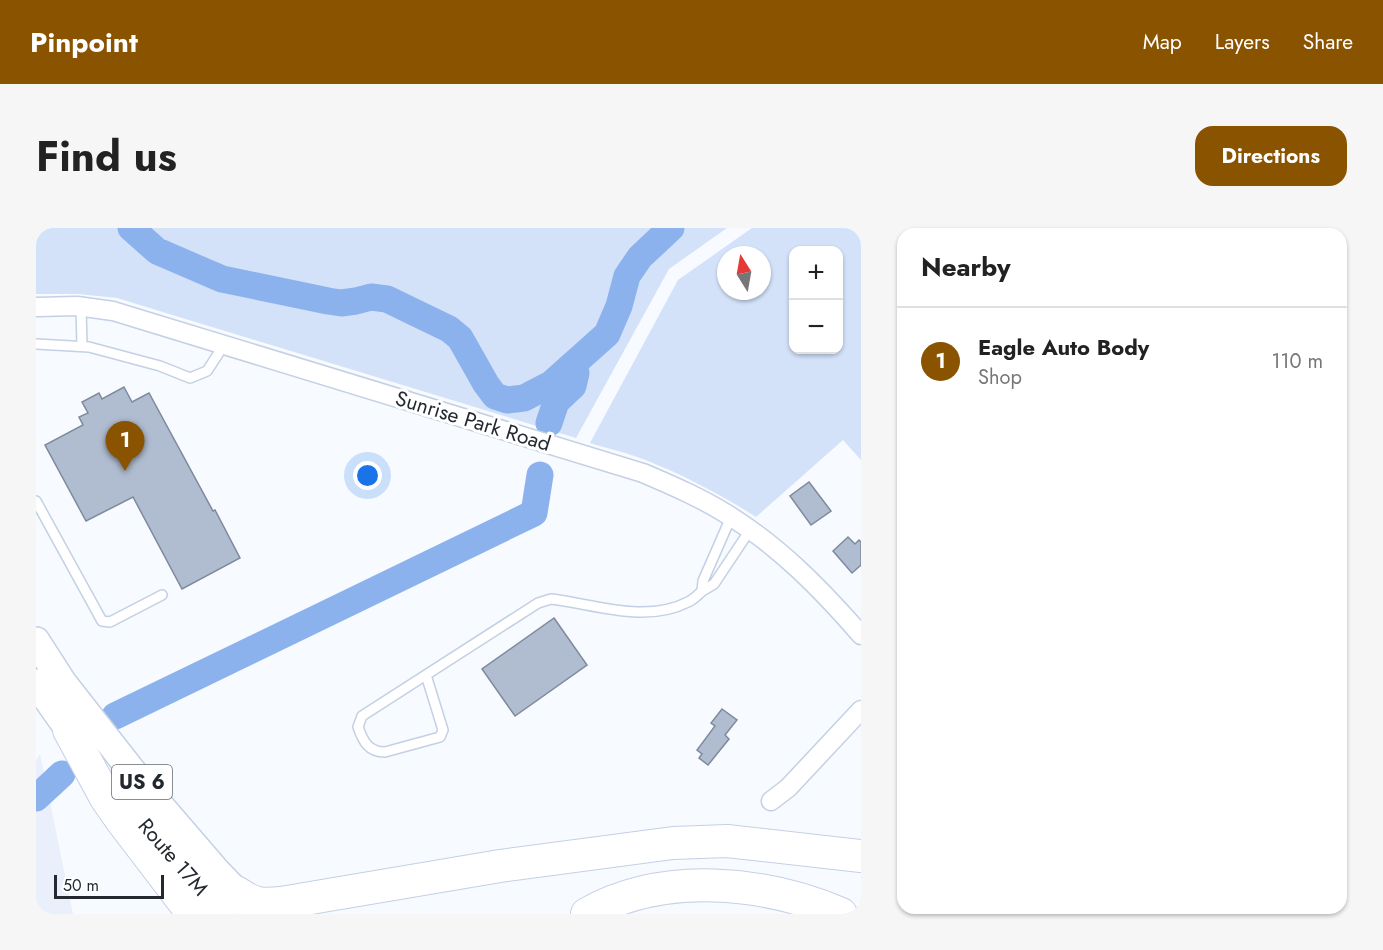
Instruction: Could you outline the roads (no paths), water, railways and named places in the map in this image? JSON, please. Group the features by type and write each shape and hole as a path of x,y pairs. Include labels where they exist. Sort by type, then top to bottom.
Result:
{"highway":[{"name":"US 6","path":"69,730 106,798 193,914"},
{"path":"230,903 248,900 256,903 281,903 500,866 673,843 749,843 861,856"},
{"path":"587,914 624,897 679,887 711,886 771,891 799,898 841,914"}],"main road":[{"name":"Route 17M","path":"36,641 63,683 184,835 230,903"},
{"name":"Route 17M","path":"36,683 69,730 151,833 230,903 258,914"}],"street":[{"name":"Sunrise Park Road","path":"36,307 81,307 113,311 643,473 686,492 750,530 788,559 861,635"},
{"path":"771,801 788,788 861,710"}],"lane":[{"path":"81,307 82,346"},
{"path":"36,344 88,346 160,366 190,378 207,370 224,345"},
{"path":"36,501 102,621 111,622 162,595"},
{"path":"702,591 703,581 731,517"},
{"path":"426,675 443,730 440,737 385,752 376,752 370,748 361,736 358,727 362,716 538,603 551,599 636,612 660,611 676,607 689,602 714,584 750,530"}],"waterway":[{"path":"131,228 157,251 222,279 341,303 371,297 387,299 449,329 460,338 495,396 507,400 524,398 551,384 607,334 619,306 627,276 640,257 671,228"},
{"path":"549,423 556,402 573,386 576,373"},
{"path":"115,716 534,513 540,475"},
{"path":"36,798 62,774"}],"place":[{"name":"Eagle Auto Body","path":"125,471"}]}
